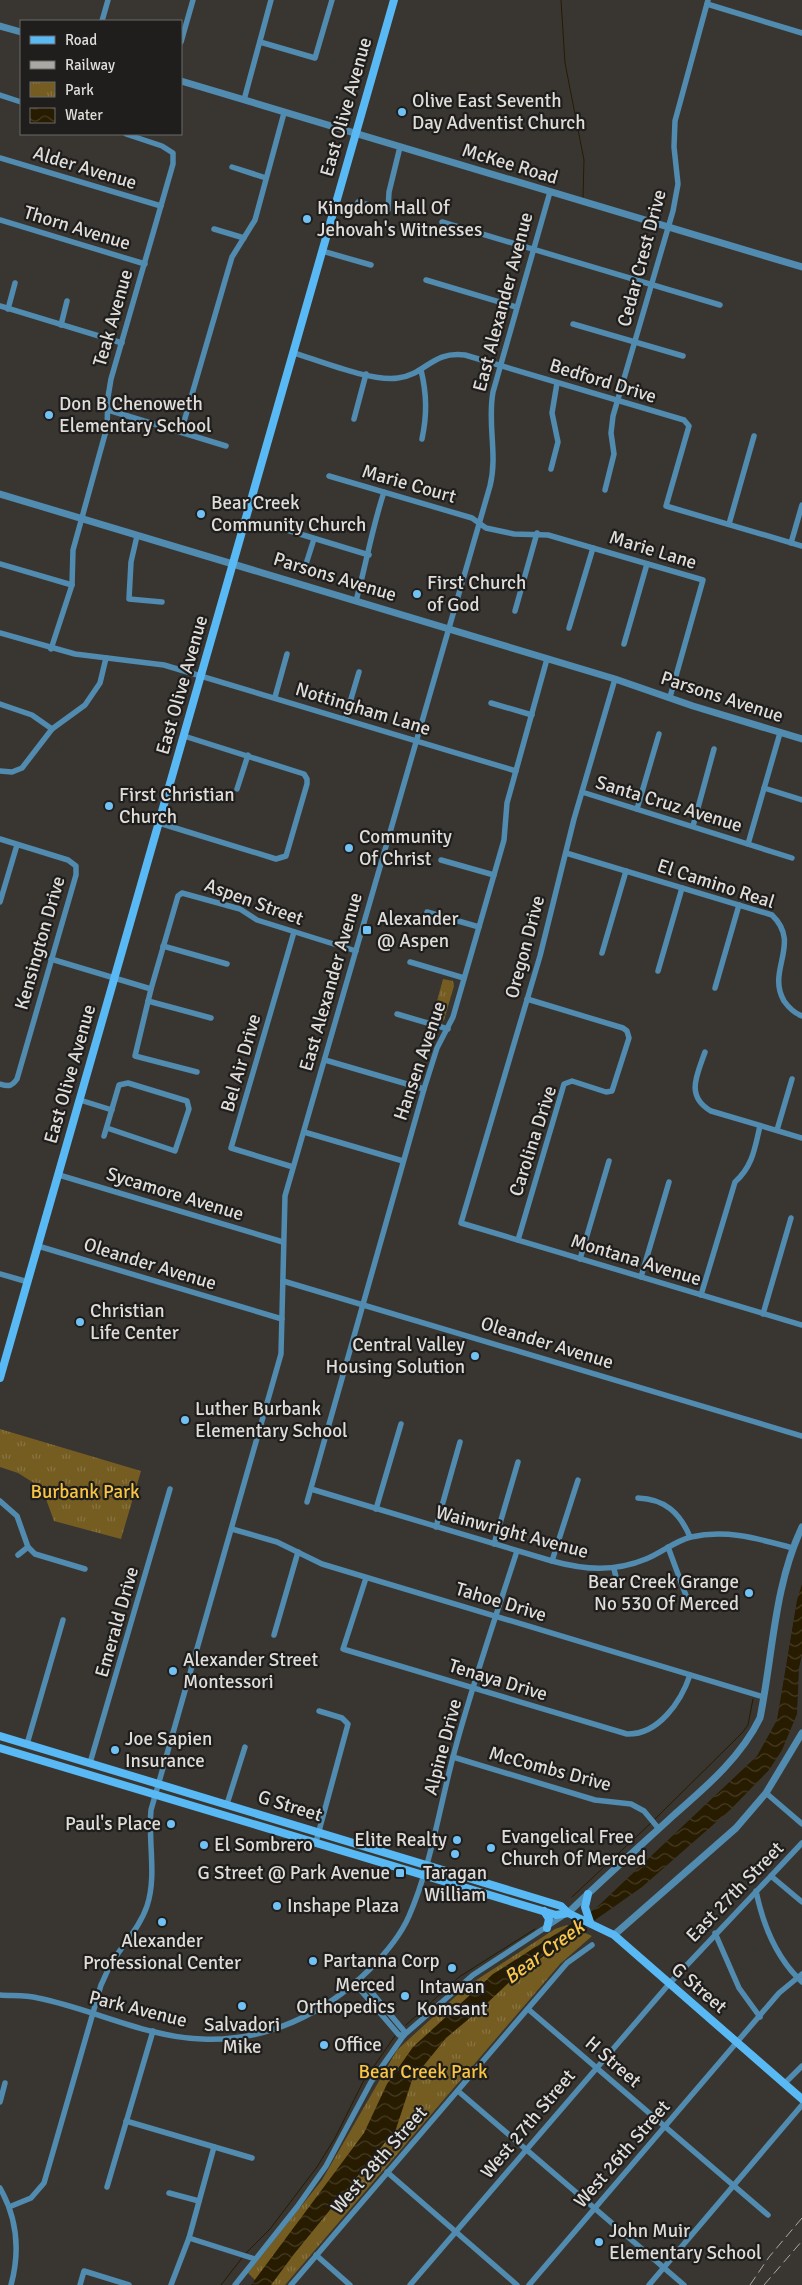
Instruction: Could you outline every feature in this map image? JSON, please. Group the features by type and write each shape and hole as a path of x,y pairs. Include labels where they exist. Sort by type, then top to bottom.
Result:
{"main road":[{"name":"East Olive Avenue","path":"0,1378 394,0"},
{"name":"G Street","path":"0,1736 561,1906 572,1914 614,1936 802,2099"},
{"name":"G Street","path":"0,1748 556,1915 572,1914"},
{"path":"588,1894 585,1908 590,1922"},
{"path":"544,1911 548,1919 547,1928"}],"street":[{"path":"102,20 108,0"},
{"path":"182,38 193,0"},
{"path":"244,100 271,0"},
{"path":"260,42 315,58 332,0"},
{"path":"708,2 802,33"},
{"name":"Cedar Crest Drive","path":"605,490 614,454 611,425 652,285 678,184 674,147 675,121 708,2"},
{"path":"0,26 20,32"},
{"name":"McKee Road","path":"182,81 802,267"},
{"path":"0,96 20,102"},
{"path":"181,432 232,257 255,220 284,112"},
{"name":"Teak Avenue","path":"51,649 72,585 73,550 107,427 110,388 173,164 173,153 140,136"},
{"path":"358,202 388,210 390,186 400,147"},
{"name":"Alder Avenue","path":"0,158 161,206"},
{"path":"232,167 266,178"},
{"name":"East Alexander Avenue","path":"9,2207 31,2198 44,2183 101,1985 112,1962 131,1936 148,1905 152,1876 149,1830 151,1810 282,1354 285,1196 493,474 494,454 490,411 500,365 550,192"},
{"name":"Thorn Avenue","path":"0,220 145,264"},
{"path":"442,222 720,305"},
{"path":"214,229 244,238"},
{"path":"322,251 371,265"},
{"path":"426,280 516,308"},
{"path":"8,309 15,283"},
{"path":"61,325 67,301"},
{"path":"0,306 122,344"},
{"path":"573,324 684,356"},
{"name":"Bedford Drive","path":"294,352 366,374 387,378 398,378 421,370 438,357 447,354 465,355 684,420 689,426 666,506 802,546"},
{"path":"421,370 426,392 427,413 422,440"},
{"path":"354,419 366,374"},
{"path":"552,469 558,442 552,412 557,383"},
{"path":"108,410 226,446"},
{"path":"729,524 754,436"},
{"name":"Marie Court","path":"330,476 472,518 479,523"},
{"path":"356,601 369,555 374,523 384,492"},
{"name":"Parsons Avenue","path":"0,494 547,658 802,740"},
{"path":"791,543 802,505"},
{"name":"Marie Lane","path":"479,523 486,528 509,534 537,533 702,580 670,696"},
{"path":"267,524 369,555"},
{"path":"514,611 537,533"},
{"path":"137,536 131,562 129,599 162,602"},
{"path":"306,564 314,538"},
{"path":"569,628 593,548"},
{"path":"0,564 72,585"},
{"path":"624,644 647,564"},
{"name":"Nottingham Lane","path":"0,633 51,649 75,654 156,663 275,697 516,771"},
{"path":"275,697 287,654"},
{"path":"0,771 12,772 22,768 52,730 85,705 104,673 106,658"},
{"name":"Hansen Avenue","path":"307,1502 424,1089 437,1048 448,1029 504,840 505,809 547,658"},
{"path":"345,719 359,672"},
{"name":"Oregon Drive","path":"461,1223 527,999 582,792 615,679"},
{"path":"0,704 32,714 52,730"},
{"path":"491,704 532,715"},
{"path":"748,844 780,733"},
{"path":"637,810 659,734"},
{"path":"159,823 276,859 286,856 307,779 304,774 184,736"},
{"path":"693,826 714,749"},
{"path":"238,788 248,756"},
{"path":"764,788 802,800"},
{"name":"Santa Cruz Avenue","path":"582,792 792,858"},
{"path":"0,840 17,845 0,902"},
{"name":"Kensington Drive","path":"0,1084 8,1086 14,1084 17,1079 76,874 76,866 68,860 17,845"},
{"name":"El Camino Real","path":"566,853 772,915 786,928 790,946 779,987 788,1007 795,1014 802,1016"},
{"path":"441,860 494,875"},
{"path":"602,953 626,871"},
{"path":"658,971 682,888"},
{"name":"Aspen Street","path":"197,1072 135,1056 148,1000 178,896 182,893 240,909 256,920 356,951"},
{"path":"714,988 739,905"},
{"path":"427,912 479,927"},
{"name":"Bel Air Drive","path":"293,1167 231,1148 294,932"},
{"path":"163,946 227,964"},
{"path":"51,959 151,989"},
{"path":"410,962 464,978"},
{"name":"Carolina Drive","path":"518,1240 564,1084 572,1081 606,1092 612,1091 629,1038 628,1031 623,1028 527,999"},
{"path":"148,1000 211,1018"},
{"path":"396,1014 448,1029"},
{"path":"705,1052 695,1088 697,1100 702,1106 712,1111 802,1138"},
{"path":"325,1060 424,1089"},
{"path":"778,1130 792,1080"},
{"path":"104,1136 119,1085 128,1083 187,1101 189,1109 175,1151 107,1128"},
{"path":"80,1100 112,1110"},
{"path":"701,1295 736,1182 746,1172 751,1162 760,1126"},
{"path":"304,1132 403,1161"},
{"path":"580,1259 609,1161"},
{"name":"Sycamore Avenue","path":"59,1175 284,1242"},
{"path":"641,1276 669,1182"},
{"path":"763,1314 791,1218"},
{"name":"Montana Avenue","path":"461,1223 802,1326"},
{"name":"Oleander Avenue","path":"38,1246 282,1319"},
{"path":"0,1274 28,1282"},
{"name":"Oleander Avenue","path":"283,1281 802,1436"},
{"path":"376,1509 401,1424"},
{"path":"436,1527 460,1442"},
{"path":"494,1544 518,1462"},
{"path":"552,1561 578,1480"},
{"name":"Emerald Drive","path":"90,1763 170,1489"},
{"name":"Wainwright Avenue","path":"311,1489 517,1551 588,1569 614,1569 647,1559 690,1537 723,1533 757,1538 793,1548"},
{"path":"638,1498 650,1498 660,1501 673,1510 684,1524 690,1537"},
{"path":"0,1501 17,1516 28,1547 40,1556 85,1569"},
{"path":"235,2285 253,2258 298,2207 326,2166 371,2082 388,2055 404,2035 473,1975 572,1914 588,1894 655,1824 701,1791 745,1746 760,1718 776,1618 793,1548 802,1527"},
{"name":"Tahoe Drive","path":"232,1529 277,1542 322,1564 366,1578 764,1697"},
{"path":"18,1554 28,1547"},
{"path":"668,1547 691,1609"},
{"name":"Alpine Drive","path":"427,1865 442,1810 453,1757 517,1551"},
{"path":"274,1635 298,1552"},
{"path":"614,1569 618,1585"},
{"name":"Tenaya Drive","path":"366,1578 343,1649 627,1734 638,1734 648,1730 672,1708 685,1690 690,1675"},
{"path":"27,1744 63,1620"},
{"path":"316,1842 348,1724 342,1718 319,1711"},
{"path":"614,1936 736,1828 766,1793 802,1732"},
{"path":"227,1804 245,1746"},
{"name":"McCombs Drive","path":"453,1757 595,1800 631,1804 644,1811 655,1824"},
{"path":"766,1793 802,1824"},
{"name":"East 27th Street","path":"669,1984 715,1933 802,1843"},
{"name":"Park Avenue","path":"0,1995 37,1998 153,2031 202,2039 234,2038 259,2034 300,2019 323,2007 358,1981 386,1952 409,1918 427,1865"},
{"path":"771,1876 802,1902"},
{"path":"756,1892 763,1919 772,1940 784,1963 800,1978"},
{"path":"715,1933 739,1988 760,2017"},
{"name":"West 28th Street","path":"291,2285 571,1959 592,1945"},
{"name":"West 26th Street","path":"529,2285 738,2044 779,1993 800,1978"},
{"path":"358,1981 362,1982 404,2035"},
{"name":"West 27th Street","path":"410,2285 669,1984"},
{"name":"H Street","path":"528,2009 768,2216"},
{"path":"107,2187 153,2031"},
{"path":"784,2084 802,2066"},
{"path":"0,2102 5,2083"},
{"path":"458,2091 684,2285"},
{"path":"649,2285 802,2106"},
{"path":"126,2121 252,2158"},
{"path":"171,2285 189,2238 214,2147"},
{"path":"387,2172 517,2285"},
{"path":"0,2188 9,2207 16,2242 11,2285"},
{"path":"169,2193 199,2201"},
{"path":"189,2238 253,2258"},
{"path":"316,2255 350,2285"},
{"path":"80,2285 84,2271 130,2285"}],"green space":[{"path":"443,979 453,981 454,986 444,1020 440,1022 432,1020"},
{"name":"Burbank Park","path":"0,1429 141,1471 121,1539 54,1521 42,1488 18,1473 0,1467"},
{"name":"Bear Creek Park","path":"567,1925 592,1936 560,1964 285,2285 260,2285 248,2273 322,2180 397,2050 467,1986 555,1929"}],"water":[{"name":"Bear Creek","path":"802,1584 802,1654 799,1668 797,1714 782,1750 769,1770 730,1810 642,1887 517,1975 446,2038 412,2080 396,2129 271,2285 251,2285 364,2133 387,2084 413,2047 493,1974 595,1909 757,1756 777,1720 797,1600"}],"waterway":[{"path":"561,0 565,63 584,160 583,197"},
{"path":"655,1819 742,1733 748,1725 753,1699"},
{"path":"572,1897 652,1822"},
{"path":"406,2025 459,1977 535,1929"},
{"path":"246,2253 270,2229 317,2167 335,2138 363,2082 395,2036"},
{"path":"221,2285 242,2258"}],"railway":[{"path":"750,2285 769,2257 802,2218"},
{"path":"764,2285 802,2241"}],"place":[{"name":"Olive East Seventh Day Adventist Church","path":"402,112"},
{"name":"Kingdom Hall Of Jehovah's Witnesses","path":"307,219"},
{"name":"Don B Chenoweth Elementary School","path":"49,415"},
{"name":"Bear Creek Community Church","path":"201,514"},
{"name":"First Church of God","path":"417,594"},
{"name":"First Christian Church","path":"109,806"},
{"name":"Community Of Christ","path":"349,848"},
{"name":"Alexander @ Aspen","path":"367,930"},
{"name":"Christian Life Center","path":"80,1322"},
{"name":"Central Valley Housing Solution","path":"475,1356"},
{"name":"Luther Burbank Elementary School","path":"185,1420"},
{"name":"Bear Creek Grange No 530 Of Merced","path":"749,1593"},
{"name":"Alexander Street Montessori","path":"173,1671"},
{"name":"Joe Sapien Insurance","path":"115,1750"},
{"name":"Paul's Place","path":"171,1824"},
{"name":"Elite Realty","path":"457,1840"},
{"name":"El Sombrero","path":"204,1845"},
{"name":"Evangelical Free Church Of Merced","path":"491,1848"},
{"name":"Taragan William","path":"455,1854"},
{"name":"G Street @ Park Avenue","path":"400,1873"},
{"name":"Inshape Plaza","path":"277,1906"},
{"name":"Alexander Professional Center","path":"162,1922"},
{"name":"Partanna Corp","path":"313,1961"},
{"name":"Intawan Komsant","path":"452,1968"},
{"name":"Merced Orthopedics","path":"405,1996"},
{"name":"Salvadori Mike","path":"242,2006"},
{"name":"Office","path":"324,2045"},
{"name":"John Muir Elementary School","path":"599,2242"}]}
